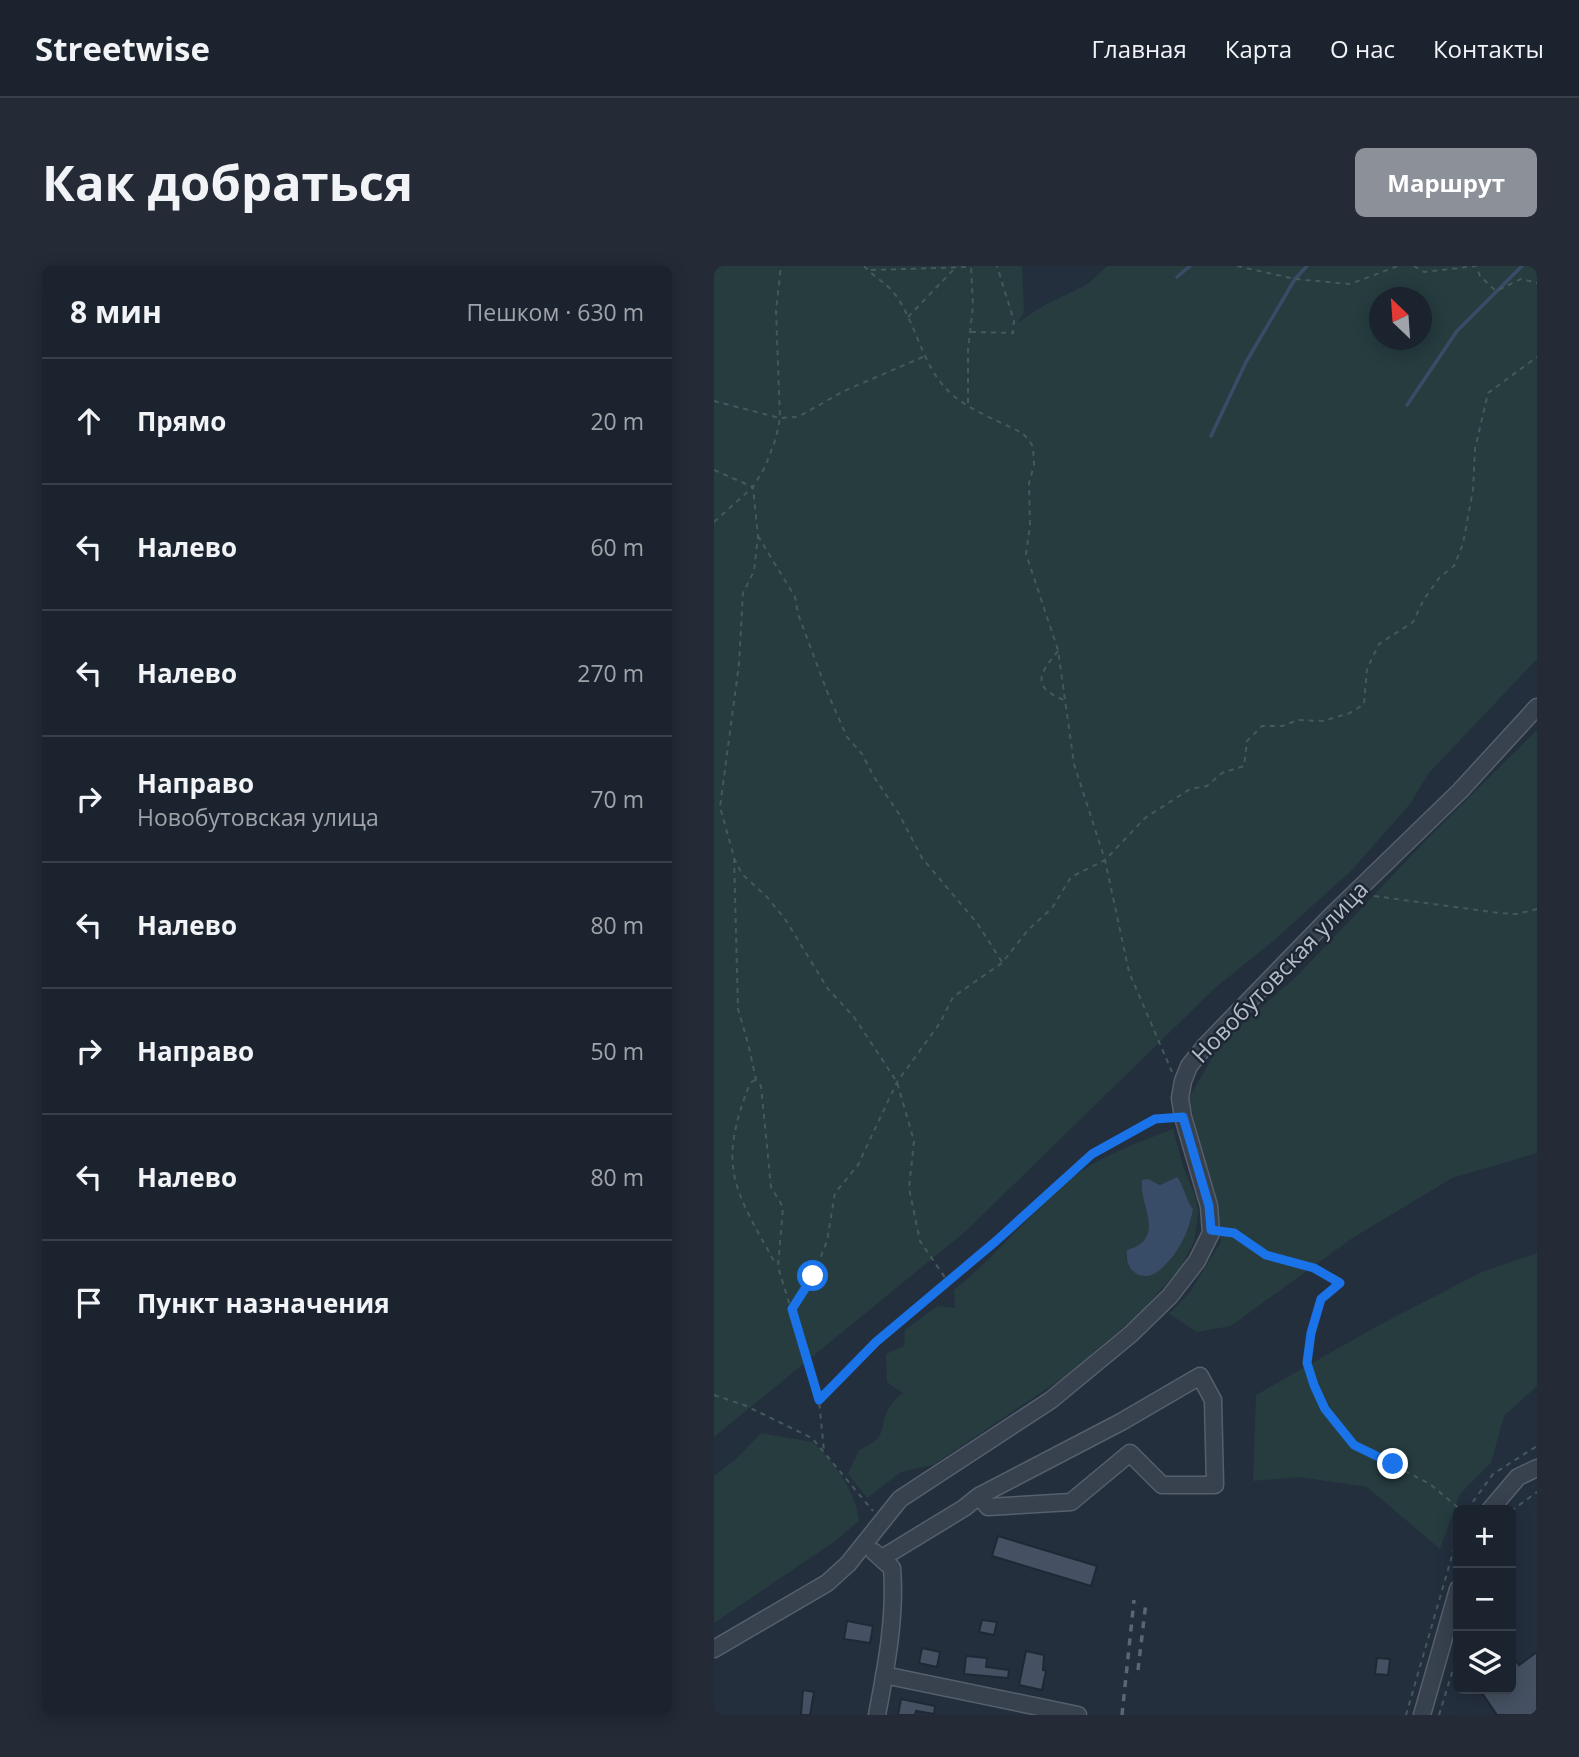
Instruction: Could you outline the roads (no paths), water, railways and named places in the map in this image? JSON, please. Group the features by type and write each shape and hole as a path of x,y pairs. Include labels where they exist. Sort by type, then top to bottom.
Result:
{"street":[{"name":"Новобутовская улица","path":"863,1545 900,1499 1051,1399 1131,1334 1170,1296 1197,1261 1211,1230 1209,1206 1180,1098 1189,1066 1331,916 1460,790 1537,707"},
{"path":"882,1558 979,1496 1121,1422 1200,1376 1213,1400 1215,1485 1162,1485 1130,1453 1121,1422"},
{"path":"979,1496 988,1507 1071,1502 1130,1453"},
{"path":"1494,1505 1518,1477 1537,1468"},
{"path":"714,1649 827,1583 848,1564 863,1545 891,1568 893,1587 877,1715"},
{"path":"1422,1715 1453,1606"},
{"path":"884,1675 1079,1715"}],"water":[{"path":"1177,1177 1193,1209 1186,1233 1178,1249 1162,1268 1149,1276 1137,1274 1129,1265 1127,1250 1139,1245 1146,1238 1149,1229 1142,1180 1148,1179 1160,1185"}],"waterway":[{"path":"1177,277 1190,266"},
{"path":"1211,436 1246,362 1295,279 1307,266"},
{"path":"1407,405 1457,331 1522,266"}],"railway":[{"path":"1122,1715 1134,1600"},
{"path":"1138,1670 1146,1602"}]}
